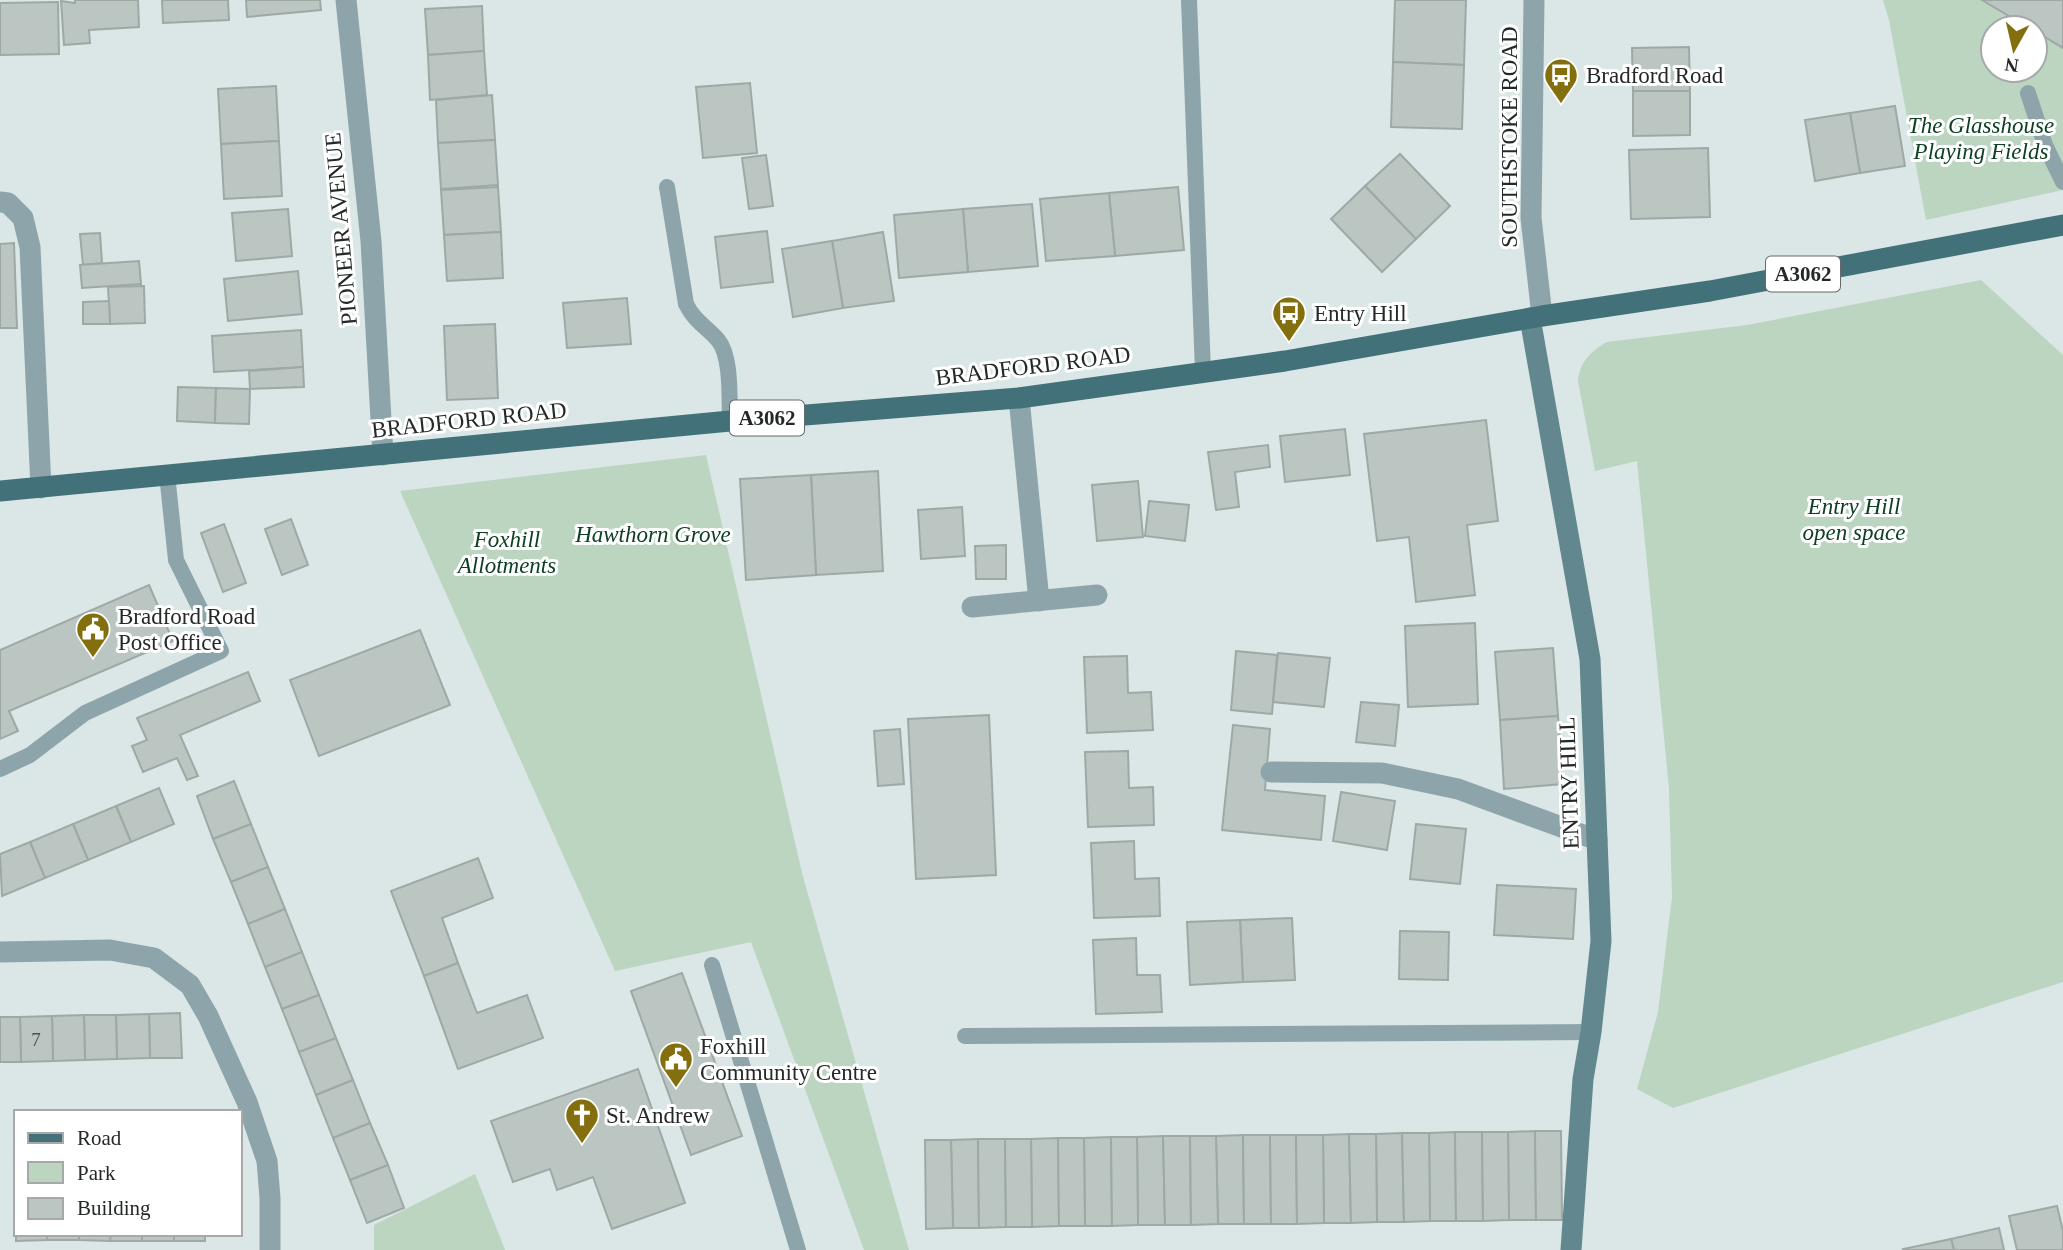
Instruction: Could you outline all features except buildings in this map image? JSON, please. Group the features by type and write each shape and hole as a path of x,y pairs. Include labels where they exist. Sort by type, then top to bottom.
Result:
{"main road":[{"name":"BRADFORD ROAD","path":"0,491 730,421 1019,398 1285,361 1536,317 1710,291 2063,225"}],"street":[{"name":"PIONEER AVENUE","path":"346,0 371,242 383,455"},
{"name":"SOUTHSTOKE ROAD","path":"1534,0 1531,218 1536,317"},
{"path":"0,202 8,203 23,218 30,247 41,488"},
{"name":"ENTRY HILL","path":"1536,317 1590,659 1601,942 1583,1079 1572,1250"},
{"path":"1019,398 1039,601"},
{"path":"972,607 1097,595"},
{"path":"1271,772 1382,773 1458,789 1597,840"},
{"path":"0,952 110,950 154,958 190,985 208,1016 247,1102 267,1161 270,1250"}],"lane":[{"path":"1189,0 1203,372"},
{"path":"2028,93 2045,145 2063,182"},
{"path":"667,187 686,304 693,317 718,340 726,352 730,421"},
{"path":"0,769 30,755 85,713 221,651 176,560 167,474"},
{"path":"712,965 798,1250"},
{"path":"965,1036 1591,1032"}],"green space":[{"name":"The Glasshouse Playing Fields","path":"1883,0 2063,0 2063,190 1926,220"},
{"name":"Entry Hill open space","path":"1981,280 2063,355 2063,982 1673,1108 1637,1089 1658,1012 1672,897 1669,788 1637,461 1595,471 1578,381 1581,368 1591,353 1607,342 1747,325"},
{"path":"706,455 802,873 909,1250 864,1250 751,942 615,971 400,491"},
{"path":"475,1174 505,1250 374,1250 374,1225"}],"place":[{"name":"Bradford Road","path":"1561,105"},
{"name":"Entry Hill","path":"1289,343"},
{"name":"Bradford Road Post Office","path":"93,659"},
{"name":"Foxhill Community Centre","path":"676,1089"},
{"name":"St. Andrew","path":"582,1145"}],"park label":[{"name":"Hawthorn Grove","path":"653,534"},
{"name":"Foxhill Allotments","path":"507,552"}]}
